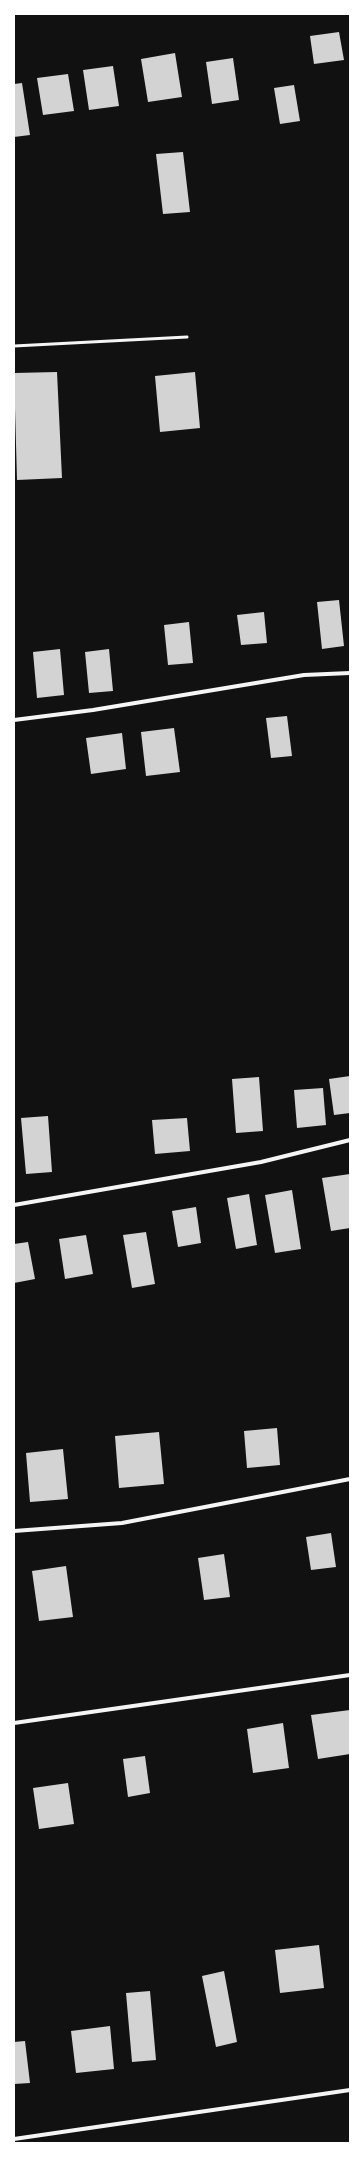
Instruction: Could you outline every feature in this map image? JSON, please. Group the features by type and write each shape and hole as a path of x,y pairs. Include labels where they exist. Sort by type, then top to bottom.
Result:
{"street":[{"path":"14,720 93,710 304,675 350,673"},
{"path":"14,1205 261,1162 350,1140"},
{"path":"14,1531 122,1523 350,1479"},
{"path":"14,1723 350,1675"},
{"path":"14,2139 350,2090"}],"lane":[{"path":"14,346 187,337"}],"building":[{"path":"339,32 344,60 314,64 310,36"},
{"path":"175,53 182,97 148,102 141,59"},
{"path":"233,58 239,100 212,104 206,62"},
{"path":"113,66 119,106 89,110 83,70"},
{"path":"68,74 74,111 43,115 37,78"},
{"path":"22,83 30,135 14,137 14,84"},
{"path":"294,85 300,121 280,124 274,88"},
{"path":"183,152 190,212 163,214 156,154"},
{"path":"57,372 62,478 17,480 14,373"},
{"path":"195,372 200,428 160,432 155,376"},
{"path":"339,600 344,646 322,649 317,602"},
{"path":"264,612 267,643 241,645 237,615"},
{"path":"189,622 193,663 168,665 164,625"},
{"path":"60,649 64,695 37,698 33,652"},
{"path":"109,649 113,691 89,693 85,652"},
{"path":"287,716 292,756 271,758 266,718"},
{"path":"174,728 180,772 146,776 141,732"},
{"path":"122,733 126,769 91,774 86,738"},
{"path":"350,1076 350,1113 334,1115 329,1079"},
{"path":"259,1077 263,1131 236,1133 232,1079"},
{"path":"323,1088 326,1125 297,1128 294,1090"},
{"path":"48,1116 52,1172 26,1174 21,1118"},
{"path":"187,1118 190,1151 155,1154 152,1120"},
{"path":"350,1174 350,1228 331,1231 322,1178"},
{"path":"292,1190 301,1249 275,1253 265,1195"},
{"path":"249,1194 257,1245 236,1249 227,1198"},
{"path":"196,1207 201,1243 178,1247 172,1211"},
{"path":"146,1232 155,1284 132,1288 123,1235"},
{"path":"86,1235 93,1274 65,1279 59,1239"},
{"path":"28,1242 35,1279 14,1283 14,1244"},
{"path":"277,1428 280,1465 247,1468 244,1431"},
{"path":"159,1432 164,1484 119,1488 115,1436"},
{"path":"63,1449 68,1499 30,1502 26,1453"},
{"path":"331,1533 336,1567 311,1570 306,1537"},
{"path":"224,1554 230,1597 204,1600 198,1558"},
{"path":"66,1566 73,1617 39,1621 32,1571"},
{"path":"350,1710 350,1754 318,1759 311,1715"},
{"path":"283,1723 289,1768 253,1773 247,1729"},
{"path":"145,1756 150,1793 128,1797 123,1759"},
{"path":"68,1783 74,1824 39,1829 33,1788"},
{"path":"319,1945 324,1988 280,1993 275,1950"},
{"path":"224,1971 237,2042 216,2047 202,1976"},
{"path":"150,1991 156,2060 132,2062 126,1993"},
{"path":"110,2026 114,2069 76,2073 71,2031"},
{"path":"25,2041 30,2083 14,2084 14,2042"}]}
